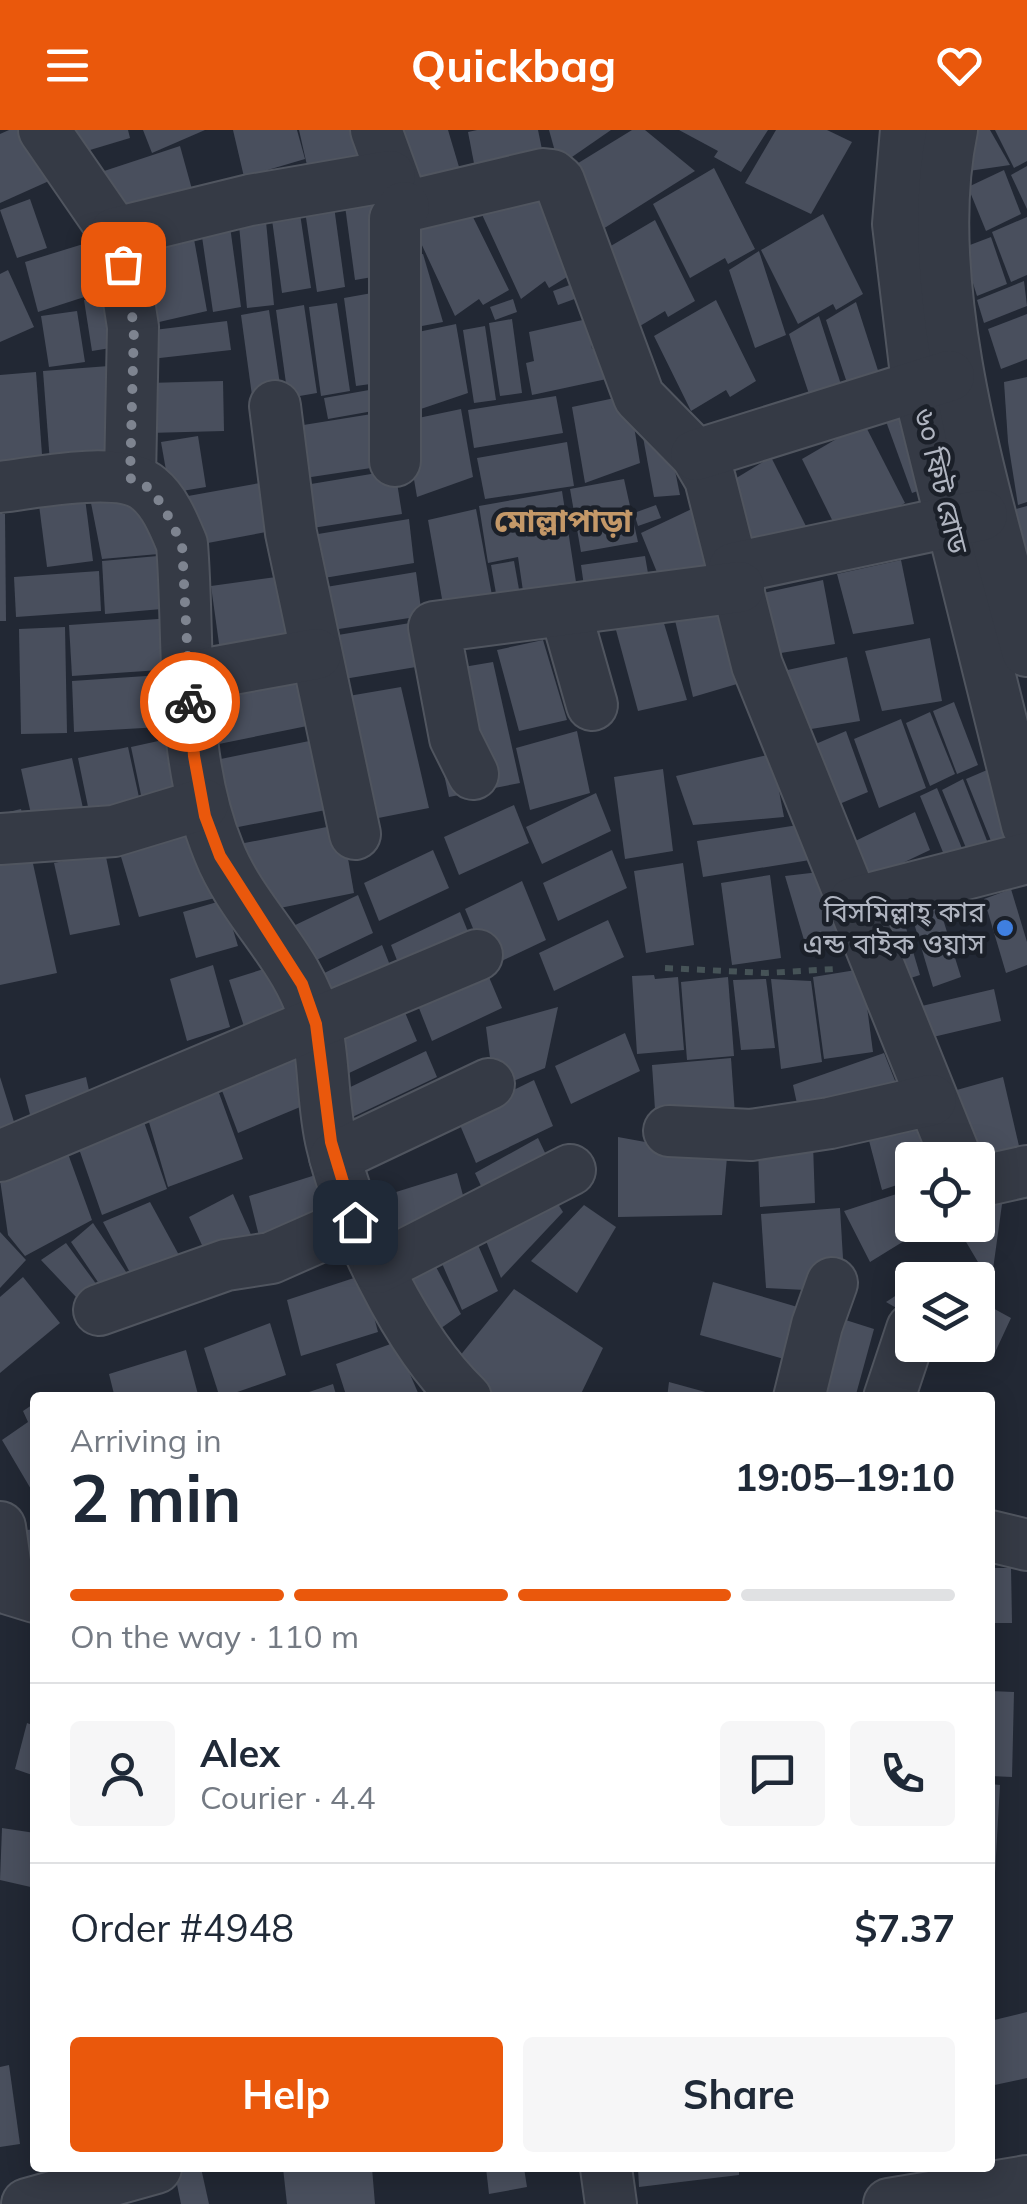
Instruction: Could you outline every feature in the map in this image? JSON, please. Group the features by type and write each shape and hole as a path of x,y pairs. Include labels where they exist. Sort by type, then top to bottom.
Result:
{"street":[{"path":"44,130 115,233 134,327 130,478"},
{"name":"৬০ ফিট রোড","path":"906,130 898,224 971,518 1027,825"},
{"name":"৬০ ফিট রোড","path":"939,378 944,272 942,211 952,130"},
{"path":"115,233 390,171 552,174 640,397 696,455 710,479 757,665 948,1142"},
{"path":"390,171 396,219 396,461"},
{"path":"696,455 939,378"},
{"path":"275,406 291,533 355,834"},
{"path":"0,487 108,476 130,478 149,488 163,506 182,544 194,756 203,804 220,856 302,984 316,1024 335,1156 355,1222 413,1328 460,1392"},
{"path":"472,774 455,738 434,627 566,610 737,578 971,518"},
{"name":"৬০ ফিট রোড","path":"971,518 1027,651"},
{"path":"566,610 592,705"},
{"path":"188,677 316,654"},
{"path":"0,839 114,831 203,804"},
{"path":"853,904 1027,858"},
{"path":"0,1156 477,955"},
{"path":"335,1156 490,1084"},
{"path":"669,1131 752,1135 830,1123 931,1100"},
{"path":"378,1268 570,1170"},
{"path":"995,1178 1027,1171"},
{"path":"98,1310 226,1265 271,1258 355,1222"},
{"path":"801,1392 817,1325 832,1283"},
{"path":"891,1392 901,1362"},
{"path":"0,1528 9,1589 30,1595"},
{"path":"995,1537 1027,1545"},
{"path":"27,2204 142,2172"},
{"path":"607,2172 611,2204"},
{"path":"885,2172 889,2204 1027,2181"}],"path":[{"path":"665,968 766,974 840,968 876,960"}],"building":[{"path":"27,130 49,181 0,203 0,134"},
{"path":"63,130 128,130 130,138 70,156"},
{"path":"143,130 205,130 152,153"},
{"path":"233,130 297,130 305,159 244,177"},
{"path":"299,130 354,130 363,168 311,183"},
{"path":"394,130 448,130 462,177 413,186"},
{"path":"538,130 545,164 477,179 468,132"},
{"path":"549,130 611,130 559,166"},
{"path":"632,130 645,130 695,171 595,234 562,173"},
{"path":"679,130 768,130 741,172 714,157 718,151"},
{"path":"776,130 827,130 852,142 811,214 745,183"},
{"path":"972,130 990,130 1010,165 962,172"},
{"path":"995,130 1027,130 1027,161 1014,168"},
{"path":"180,146 198,211 120,237 89,176"},
{"path":"1027,166 1027,209 1011,175"},
{"path":"714,168 755,249 728,264 725,258 690,278 653,204"},
{"path":"1004,170 1021,214 986,231 968,187"},
{"path":"371,187 384,275 355,280 343,191"},
{"path":"535,191 575,272 549,288 545,281 521,299 479,208"},
{"path":"30,199 47,248 17,258 0,210"},
{"path":"333,199 345,287 317,292 304,204"},
{"path":"298,200 311,288 282,293 270,205"},
{"path":"469,209 509,290 483,305 479,299 455,316 413,226"},
{"path":"265,211 274,305 247,308 238,215"},
{"path":"823,214 863,294 836,310 833,304 798,324 761,250"},
{"path":"1027,217 1027,275 1011,282 992,232"},
{"path":"229,219 241,307 213,312 200,223"},
{"path":"655,220 695,301 668,317 665,311 630,332 592,257"},
{"path":"192,228 207,311 146,325 130,243"},
{"path":"991,237 1007,284 977,296 962,248"},
{"path":"93,241 106,290 38,312 25,262"},
{"path":"759,251 786,335 755,348 729,270"},
{"path":"423,254 443,322 401,330 400,257"},
{"path":"8,270 34,327 0,342 0,274"},
{"path":"1024,281 1027,306 984,323 977,300"},
{"path":"575,283 580,297 558,305 553,291"},
{"path":"372,293 385,382 356,386 344,298"},
{"path":"120,294 129,345 92,351 84,300"},
{"path":"513,299 517,312 495,320 490,307"},
{"path":"716,300 756,381 730,397 726,390 691,411 654,336"},
{"path":"856,302 883,386 852,398 826,320"},
{"path":"337,303 350,391 321,396 309,307"},
{"path":"304,305 317,393 288,398 276,310"},
{"path":"269,310 282,398 253,403 241,315"},
{"path":"77,311 85,362 49,367 41,316"},
{"path":"1027,314 1027,359 1001,369 988,329"},
{"path":"819,316 846,400 815,412 789,334"},
{"path":"512,319 522,393 500,396 489,323"},
{"path":"587,319 592,349 610,345 616,377 532,395 526,363 534,361 529,332"},
{"path":"227,321 231,350 142,360 138,332"},
{"path":"456,324 468,393 412,412 399,336"},
{"path":"485,326 496,400 474,403 463,330"},
{"path":"122,365 129,470 51,476 43,371"},
{"path":"36,372 43,468 0,471 0,375"},
{"path":"1027,377 1027,502 1018,505 1004,382"},
{"path":"223,381 224,431 148,433 147,383"},
{"path":"386,387 390,408 328,419 324,398"},
{"path":"629,395 640,463 585,483 572,407"},
{"path":"556,396 563,433 474,448 468,410"},
{"path":"906,405 935,485 912,493 883,413"},
{"path":"461,409 473,477 417,497 404,421"},
{"path":"384,412 391,465 298,479 291,427"},
{"path":"864,423 905,503 878,519 839,534 802,459"},
{"path":"198,436 206,487 170,493 161,442"},
{"path":"668,436 680,495 654,497 643,437"},
{"path":"567,442 574,486 485,499 477,458"},
{"path":"771,457 812,538 747,568 710,494"},
{"path":"395,470 402,514 306,529 299,486"},
{"path":"624,479 638,542 581,552 570,489"},
{"path":"260,483 277,530 197,545 177,498"},
{"path":"562,491 580,608 527,618 518,557 488,563 479,506"},
{"path":"85,498 93,561 47,567 39,505"},
{"path":"125,501 156,522 170,553 102,559 91,503"},
{"path":"656,505 661,518 638,526 634,513"},
{"path":"698,506 722,565 665,592 641,533"},
{"path":"1027,506 1027,582 1017,549 1025,547 1016,509"},
{"path":"476,509 496,617 447,627 428,520"},
{"path":"0,514 5,514 6,621 0,621"},
{"path":"409,519 414,563 318,579 312,535"},
{"path":"169,555 173,608 105,614 102,561"},
{"path":"645,556 652,596 587,607 581,565"},
{"path":"901,560 914,624 853,634 837,574"},
{"path":"514,561 520,595 497,599 491,565"},
{"path":"99,571 101,611 16,617 14,577"},
{"path":"416,572 422,616 326,631 320,588"},
{"path":"291,575 301,647 221,658 211,586"},
{"path":"823,580 835,644 775,654 758,594"},
{"path":"718,604 737,684 693,697 674,616"},
{"path":"173,618 175,669 72,676 69,625"},
{"path":"663,620 687,700 638,711 616,630"},
{"path":"422,621 428,665 332,681 326,637"},
{"path":"65,627 67,733 21,734 19,629"},
{"path":"930,638 942,701 882,711 865,651"},
{"path":"543,640 567,720 519,731 497,650"},
{"path":"306,656 317,724 204,747 193,678"},
{"path":"847,657 860,721 799,731 783,671"},
{"path":"493,662 520,783 449,797 422,674"},
{"path":"176,674 178,726 74,732 72,681"},
{"path":"401,687 429,808 358,822 331,699"},
{"path":"954,702 978,765 957,774 933,711"},
{"path":"930,712 955,774 930,786 906,723"},
{"path":"901,719 926,788 879,808 854,739"},
{"path":"577,731 590,793 530,810 516,748"},
{"path":"846,731 868,792 825,810 804,749"},
{"path":"181,736 197,808 146,819 131,747"},
{"path":"324,738 336,808 223,830 211,761"},
{"path":"128,747 144,820 93,831 78,758"},
{"path":"772,754 784,817 693,825 676,776"},
{"path":"72,758 88,831 37,841 21,769"},
{"path":"663,769 673,851 625,859 614,777"},
{"path":"987,770 1015,841 995,851 966,779"},
{"path":"963,779 991,851 971,860 942,790"},
{"path":"937,788 966,858 949,867 920,796"},
{"path":"596,793 611,831 542,864 526,827"},
{"path":"514,805 529,843 459,875 444,837"},
{"path":"21,809 57,973 0,985 0,814"},
{"path":"915,812 930,850 860,883 845,846"},
{"path":"193,823 219,897 139,917 119,850"},
{"path":"342,824 354,893 241,916 229,846"},
{"path":"804,824 810,860 703,877 697,841"},
{"path":"433,850 449,888 379,921 364,883"},
{"path":"612,850 627,888 558,921 543,883"},
{"path":"105,852 120,925 70,935 54,863"},
{"path":"683,863 694,945 646,953 634,871"},
{"path":"828,871 849,937 807,950 785,876"},
{"path":"770,875 781,958 732,965 721,883"},
{"path":"522,881 546,940 489,967 465,909"},
{"path":"1011,889 1027,942 1027,965 1006,973 984,899"},
{"path":"358,895 373,933 304,966 289,928"},
{"path":"224,900 238,946 196,958 183,912"},
{"path":"898,901 920,975 892,984 870,911"},
{"path":"938,903 961,977 933,987 911,913"},
{"path":"460,912 475,949 406,983 391,945"},
{"path":"608,920 624,957 554,991 539,953"},
{"path":"382,945 397,983 327,1017 312,979"},
{"path":"213,965 230,1027 187,1041 170,979"},
{"path":"270,967 290,1028 249,1042 229,980"},
{"path":"862,969 873,1052 824,1059 813,977"},
{"path":"486,970 502,1008 432,1041 417,1003"},
{"path":"654,975 655,979 678,977 684,1050 637,1054 632,976"},
{"path":"728,977 734,1056 687,1060 681,982"},
{"path":"766,979 775,1048 741,1050 733,980"},
{"path":"771,979 811,981 822,1062 781,1069"},
{"path":"994,989 1001,1021 916,1041 909,1009"},
{"path":"401,1003 417,1041 347,1074 332,1036"},
{"path":"558,1007 545,1068 494,1089 486,1027"},
{"path":"625,1033 640,1071 571,1104 555,1066"},
{"path":"298,1046 317,1100 238,1133 218,1080"},
{"path":"426,1051 437,1077 344,1121 342,1091"},
{"path":"884,1053 907,1111 805,1141 793,1085"},
{"path":"731,1058 737,1143 657,1139 652,1065"},
{"path":"0,1077 20,1141 0,1148"},
{"path":"86,1077 94,1113 34,1130 25,1095"},
{"path":"1003,1077 1022,1159 995,1166 995,1142 966,1142 946,1093"},
{"path":"534,1080 553,1126 476,1163 457,1118"},
{"path":"215,1082 243,1159 168,1187 146,1112"},
{"path":"919,1116 926,1142 895,1142 895,1186 882,1190 867,1133"},
{"path":"143,1119 167,1189 102,1215 78,1146"},
{"path":"618,1137 727,1157 722,1215 618,1217"},
{"path":"538,1138 558,1180 495,1216 475,1173"},
{"path":"813,1144 815,1203 760,1207 758,1148"},
{"path":"67,1151 92,1220 25,1256 8,1235 0,1180"},
{"path":"325,1172 340,1228 263,1252 249,1196"},
{"path":"457,1173 472,1229 395,1253 380,1197"},
{"path":"551,1193 563,1212 501,1278 482,1231"},
{"path":"233,1194 256,1246 213,1269 189,1217"},
{"path":"895,1194 895,1242 902,1242 870,1262 844,1211"},
{"path":"1003,1197 994,1262 978,1262 966,1242 995,1242 995,1199"},
{"path":"150,1202 191,1277 143,1297 103,1222"},
{"path":"584,1205 616,1227 577,1293 531,1261"},
{"path":"840,1208 845,1292 766,1288 761,1214"},
{"path":"93,1223 141,1294 114,1306 71,1242"},
{"path":"0,1232 26,1260 0,1288"},
{"path":"474,1236 498,1291 462,1310 438,1254"},
{"path":"66,1243 111,1304 94,1316 41,1260"},
{"path":"435,1265 461,1314 420,1343 390,1285"},
{"path":"363,1275 378,1332 301,1356 287,1300"},
{"path":"23,1277 60,1323 0,1373 0,1297"},
{"path":"713,1282 811,1311 798,1363 700,1335"},
{"path":"514,1289 603,1348 582,1392 447,1392 438,1383"},
{"path":"995,1309 1011,1318 995,1352"},
{"path":"833,1316 874,1329 857,1392 817,1392"},
{"path":"270,1323 286,1375 237,1392 218,1392 204,1348"},
{"path":"396,1342 418,1392 345,1392 336,1364"},
{"path":"186,1350 197,1392 114,1392 109,1374"},
{"path":"669,1382 705,1392 668,1392"},
{"path":"333,1384 335,1392 309,1392"},
{"path":"30,1406 30,1488 2,1440 28,1422 23,1411"},
{"path":"30,1530 30,1581 23,1582 19,1531"},
{"path":"995,1568 1011,1568 1012,1623 995,1623"},
{"path":"995,1691 1014,1692 1012,1777 995,1776"},
{"path":"27,1723 30,1774 15,1769"},
{"path":"995,1784 1000,1785 995,1873"},
{"path":"2,1828 30,1832 30,1887 0,1880"},
{"path":"1027,2012 1027,2078 995,2085 995,2020"},
{"path":"9,2065 20,2144 0,2147 0,2067"},
{"path":"174,2172 202,2172 209,2204 181,2204"},
{"path":"283,2172 372,2172 375,2204 287,2204"},
{"path":"486,2172 525,2172 527,2187 489,2194"},
{"path":"638,2172 739,2172 739,2175 639,2187"}],"way so far":[{"path":"123,264 134,327 130,478 149,488 182,544 190,702"}],"place":[{"name":"বিসমিল্লাহ্ কার এন্ড বাইক ওয়াস","path":"1005,928"}],"district":[{"name":"মোল্লাপাড়া","path":"563,521"}],"route":[{"path":"190,702 194,756 205,816 220,856 302,984 316,1024 331,1142 355,1222"}]}
